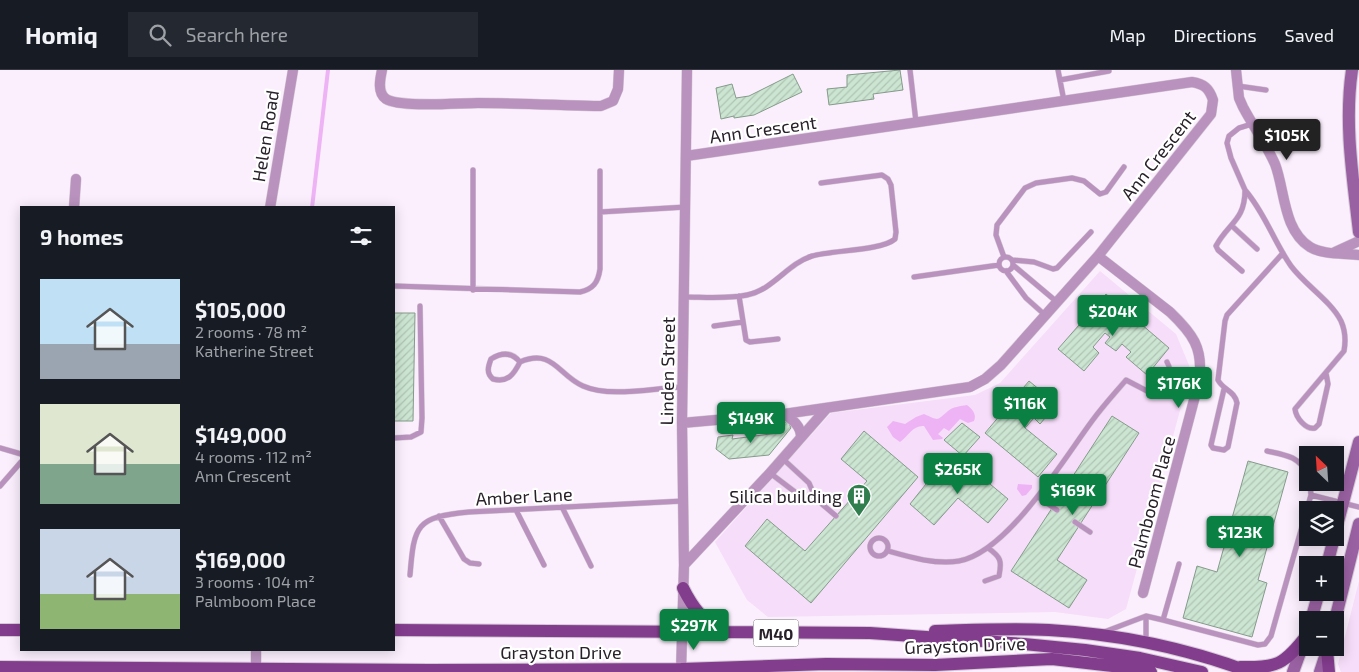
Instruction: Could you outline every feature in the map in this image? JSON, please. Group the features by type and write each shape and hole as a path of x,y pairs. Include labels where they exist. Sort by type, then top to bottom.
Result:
{"main road":[{"path":"1352,70 1349,135 1359,232"},
{"path":"1343,501 1359,442"},
{"path":"1337,611 1359,524"},
{"path":"684,588 692,605 700,615 711,625 726,632"},
{"path":"0,630 20,630"},
{"name":"Grayston Drive","path":"395,630 870,633 1024,644 1140,658 1202,672"},
{"path":"870,633 1025,630 1095,635 1146,642 1235,666 1250,672"},
{"path":"1235,666 1264,668 1271,666 1293,653 1299,645"},
{"path":"1293,672 1299,656"},
{"path":"1320,672 1325,656"},
{"path":"1328,656 1329,672"},
{"name":"Grayston Drive","path":"5,669 681,671 826,664 935,665 1052,659 1074,660 1151,672"},
{"path":"778,672 826,664"},
{"path":"935,665 973,672"}],"street":[{"name":"Helen Road","path":"270,206 293,70"},
{"path":"382,70 380,85 382,95 388,100 403,103 601,106 613,101 617,95 619,70"},
{"name":"Linden Street","path":"681,671 684,588 682,423 685,297 686,70"},
{"path":"1236,70 1242,107 1275,166 1287,212 1298,234 1312,248 1324,252 1359,255"},
{"name":"Ann Crescent","path":"682,423 784,414 827,408 970,387 985,379 1001,365 1098,256 1210,114 1213,100 1206,87 1192,82 686,156"},
{"path":"74,206 76,179"},
{"path":"1334,252 1359,241"},
{"name":"Palmboom Place","path":"1098,256 1179,321 1195,342 1201,362 1199,381 1143,593"},
{"path":"684,565 770,473 827,408"},
{"path":"784,414 801,430 801,437"},
{"path":"256,651 256,669"}],"lane":[{"path":"910,70 916,123"},
{"path":"1058,70 1064,101"},
{"path":"1060,80 1109,71"},
{"path":"1238,86 1266,90"},
{"path":"1252,124 1233,132 1229,136 1227,143 1231,158 1245,190 1254,200 1283,253 1292,267 1332,308 1340,320 1346,341 1344,350 1295,409 1296,415 1310,429 1316,428 1319,424 1328,384 1326,372"},
{"path":"1004,257 996,235 997,225 1025,188 1036,183 1072,178 1084,181 1100,194 1103,194 1124,167"},
{"path":"473,170 473,290"},
{"path":"395,286 473,290 580,292 588,290 596,284 600,270 600,171"},
{"path":"685,297 739,296 761,290 806,258 823,253 884,245 895,239 891,185 886,177 882,175 821,183"},
{"path":"1242,271 1217,248 1217,244 1241,213 1245,190"},
{"path":"600,212 686,207"},
{"path":"1232,226 1257,249"},
{"path":"1012,263 1034,262 1053,269 1057,268 1091,232"},
{"path":"1224,389 1210,444 1213,448 1224,450 1228,448 1237,403 1236,397 1224,389 1218,380 1227,315 1283,253"},
{"path":"1004,257 1008,257 1012,263 1057,302"},
{"path":"999,265 1000,260 1004,257"},
{"path":"1006,271 1010,269 1012,263"},
{"path":"999,265 1001,269 1006,271 1026,298 1046,316"},
{"path":"914,277 999,265"},
{"path":"739,296 746,340 750,342 778,339"},
{"path":"395,438 414,436 421,432 422,428 420,306"},
{"path":"714,326 743,322"},
{"path":"509,354 520,362 515,372 508,379 499,381 493,379 488,372 491,359 498,355 509,354"},
{"path":"520,362 537,358 548,360 583,386 604,392 683,387"},
{"path":"888,551 946,562 960,561 988,548 999,540 1038,497 1094,419 1126,380 1149,392 1166,390 1171,382 1167,362"},
{"path":"0,448 20,454"},
{"path":"1267,451 1283,454 1299,461"},
{"path":"782,459 809,483 816,499 836,516"},
{"path":"0,486 20,463"},
{"path":"770,473 799,496 816,499"},
{"path":"1095,635 1146,616 1258,645 1265,644 1271,636 1310,491"},
{"path":"1310,495 1334,501"},
{"path":"1038,497 1057,510"},
{"name":"Amber Lane","path":"410,575 415,534 423,524 439,516 460,513 683,501"},
{"path":"1344,503 1359,507"},
{"path":"562,507 591,566"},
{"path":"516,510 544,565"},
{"path":"439,516 464,559 470,563 479,564"},
{"path":"1075,522 1090,532"},
{"path":"866,539 872,543"},
{"path":"876,539 882,539 887,542 888,551 881,556 875,555 871,551 872,543 876,539"},
{"path":"985,581 1000,576 1001,564 998,555 988,548"},
{"path":"1163,620 1179,564"},
{"path":"1146,616 1146,642"}],"shaded area":[{"path":"1100,271 1176,334 1191,370 1126,609 1108,619 1055,612 768,617 747,600 715,542 831,413 975,395 1000,383"},
{"path":"967,405 974,414 974,421 968,423 960,419 949,431 944,428 938,434 942,439 933,440 924,426 920,426 900,442 893,437 887,427 893,421 905,424 924,414 937,419 952,409"},
{"path":"1018,484 1032,485 1032,488 1026,495 1022,496 1017,489"},
{"path":"1359,581 1359,672 1341,672 1338,664 1340,656 1344,656 1344,640"}],"building":[{"path":"900,70 903,90 873,94 874,99 829,105 827,89 847,87 847,75"},
{"path":"793,74 802,92 754,115 721,119 716,88 732,84 736,98 749,96"},
{"path":"1106,294 1169,348 1147,375 1126,357 1131,352 1122,344 1116,351 1105,343 1110,337 1105,333 1093,347 1099,353 1084,371 1058,349"},
{"path":"395,313 415,313 413,421 395,421"},
{"path":"1029,381 1057,404 1040,424 1034,418 1025,428 1057,454 1038,477 985,433"},
{"path":"1112,416 1139,433 1057,560 1087,580 1069,608 1011,571"},
{"path":"788,421 791,428 769,455 729,459 716,449 718,437 733,435 732,439 778,433 779,425"},
{"path":"962,423 980,437 963,456 944,440"},
{"name":"Silica building","path":"864,431 918,477 811,603 745,546 767,519 805,551 867,481 841,459"},
{"path":"1248,461 1288,472 1258,580 1267,583 1252,637 1183,618 1197,566 1217,572"},
{"path":"938,469 972,469 1008,499 988,523 958,498 934,525 910,504"}],"waterway":[{"path":"312,206 328,70"}],"place":[{"name":"Silica building","path":"859,517"}]}
